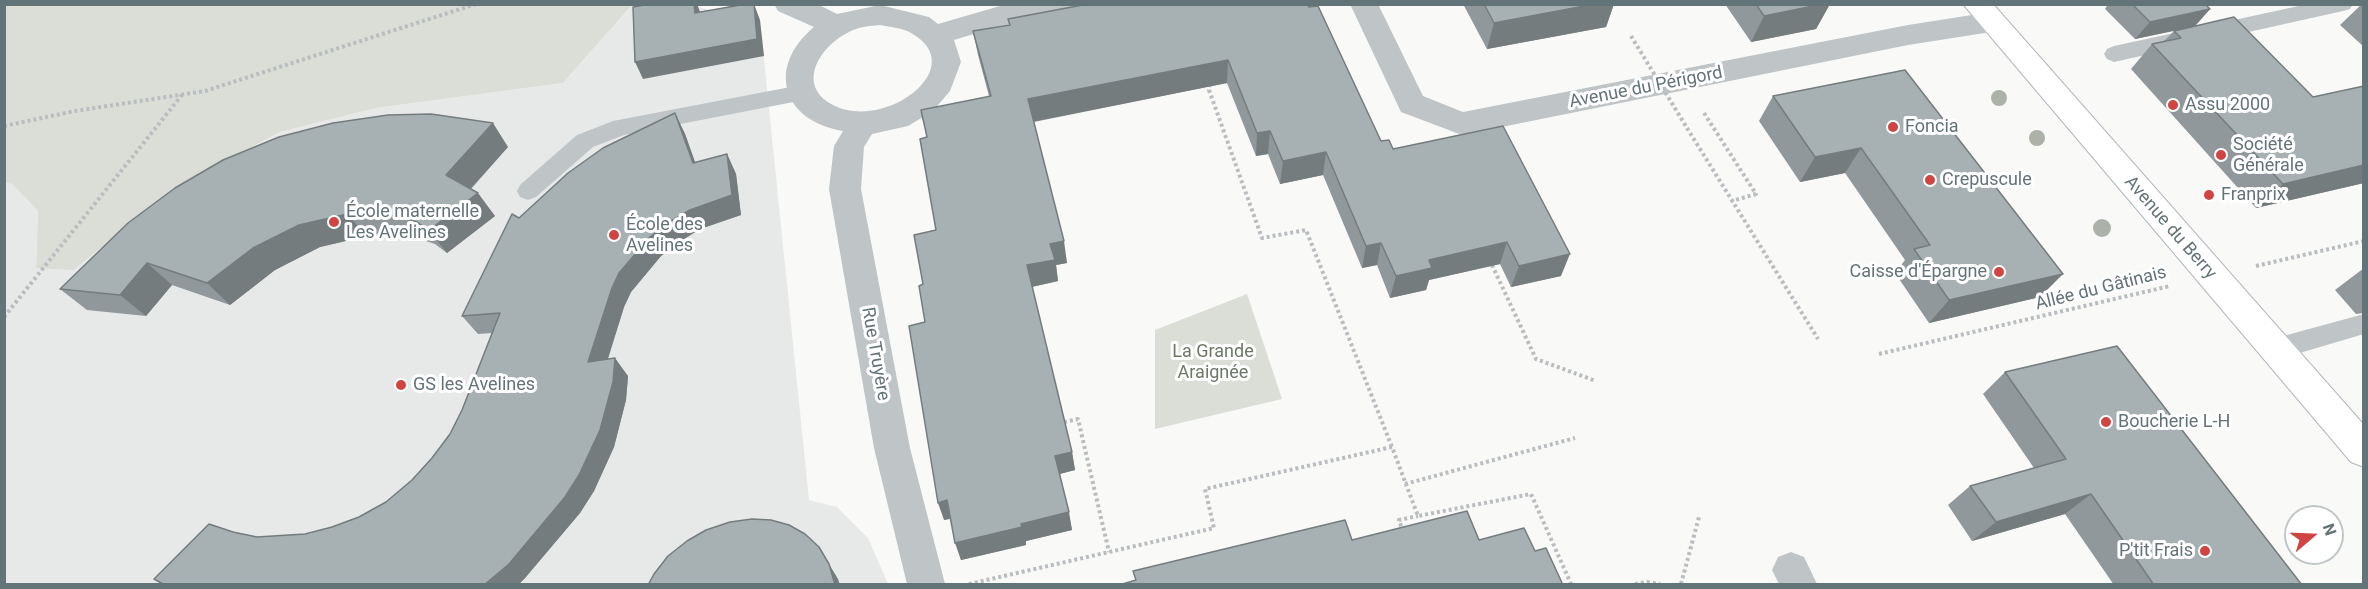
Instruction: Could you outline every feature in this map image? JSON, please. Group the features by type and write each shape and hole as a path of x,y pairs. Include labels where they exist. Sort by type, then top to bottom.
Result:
{"street":[{"path":"788,4 836,26"},
{"path":"937,35 998,16 1067,4"},
{"name":"Avenue du Périgord","path":"1364,4 1412,104 1462,124 1888,39 1984,13"},
{"name":"Avenue du Berry","path":"1984,13 2364,451"},
{"path":"880,15 902,17 921,24 937,35 946,50 947,67 941,84 929,100 910,112 887,121 863,124 842,122 810,105 801,93 798,74 803,56 816,40 836,26 857,18 880,15"},
{"name":"Rue Truyère","path":"863,124 849,146 845,189 892,448 926,585"}],"lane":[{"path":"2114,54 2343,4"},
{"path":"528,191 585,141 621,127 801,93"},
{"path":"2276,349 2364,324"}],"path":[{"path":"4,126 75,111 205,91 476,4"},
{"path":"1631,36 1818,339"},
{"path":"1210,77 1209,90 1262,238 1306,230 1418,516"},
{"path":"4,317 182,95"},
{"path":"1715,110 1703,112 1756,194 1732,201"},
{"name":"Allée du Gâtinais","path":"1879,354 2106,303 2212,275 2364,242"},
{"path":"1492,266 1536,359 1596,381"},
{"path":"1064,422 1078,419 1109,552"},
{"path":"1406,484 1575,438"},
{"path":"964,585 1214,528 1205,489 1392,447"},
{"path":"1407,542 1399,520 1531,494 1571,585"},
{"path":"1681,585 1699,517"},
{"path":"1635,585 1647,582 1660,585"}],"shaded area":[{"name":"GS les Avelines","path":"632,5 688,5 760,20 809,500 837,507 868,538 888,584 5,584 5,183 12,184 38,211 36,267 280,132 376,108 563,83"}],"green space":[{"path":"5,5 632,5 563,83 376,108 280,132 176,188 73,270 36,268 38,211 12,184 5,183"},
{"name":"La Grande Araignée","path":"1247,294 1282,399 1155,429 1155,330"}],"building":[{"path":"650,4 694,4 695,13 754,4 757,39 635,62 633,7"},
{"path":"1088,4 1307,4 1309,7 1318,6 1381,141 1389,140 1393,149 1503,126 1570,254 1519,266 1507,242 1429,260 1432,268 1396,276 1381,243 1366,246 1326,152 1283,161 1270,131 1257,133 1228,60 1028,99 1064,241 1050,244 1055,260 1027,265 1072,452 1055,456 1069,512 1021,524 1022,527 955,543 947,500 938,503 909,326 925,322 919,286 923,284 914,235 936,230 920,139 927,137 921,110 991,96 973,31 1010,25 1008,19"},
{"path":"1484,4 1595,4 1494,23"},
{"path":"1756,4 1823,4 1764,16"},
{"path":"2132,4 2205,4 2210,9 2150,22"},
{"path":"2234,17 2313,97 2364,86 2364,165 2283,184 2152,44 2181,38 2174,31"},
{"path":"1905,70 2063,274 1949,300 1914,249 1930,245 1861,148 1815,157 1773,96"},
{"path":"675,113 693,163 727,154 732,195 690,210 671,221 650,237 619,273 588,362 615,358 613,382 600,430 579,475 565,497 509,564 484,585 165,585 154,579 209,524 257,537 305,534 359,517 386,502 412,480 450,434 462,410 500,313 462,316 512,214 519,218 568,173 603,148"},
{"name":"École maternelle Les Avelines","path":"431,114 493,123 446,175 478,193 429,230 417,222 402,217 366,212 347,214 299,225 253,248 207,283 147,263 120,295 60,289 128,223 175,188 223,160 279,137 333,123 388,115"},
{"path":"2117,346 2284,562 2284,565 2287,565 2302,585 2154,585 2091,494 1996,522 1970,486 2066,459 2005,372"},
{"path":"1467,511 1479,540 1524,528 1535,551 1546,548 1563,585 1119,585 1136,580 1133,571 1345,520 1352,540"},
{"path":"752,519 771,520 789,525 805,534 819,547 829,564 835,585 648,585 668,556 687,541 706,530 730,522"}],"place":[{"name":"Assu 2000","path":"2173,105"},
{"name":"Foncia","path":"1893,127"},
{"name":"Société Générale","path":"2221,155"},
{"name":"Crepuscule","path":"1930,180"},
{"name":"Franprix","path":"2209,195"},
{"name":"École maternelle Les Avelines","path":"334,222"},
{"name":"École des Avelines","path":"614,235"},
{"name":"Caisse d'Épargne","path":"1999,272"},
{"name":"GS les Avelines","path":"401,385"},
{"name":"Boucherie L-H","path":"2106,422"},
{"name":"P'tit Frais","path":"2205,551"}]}
